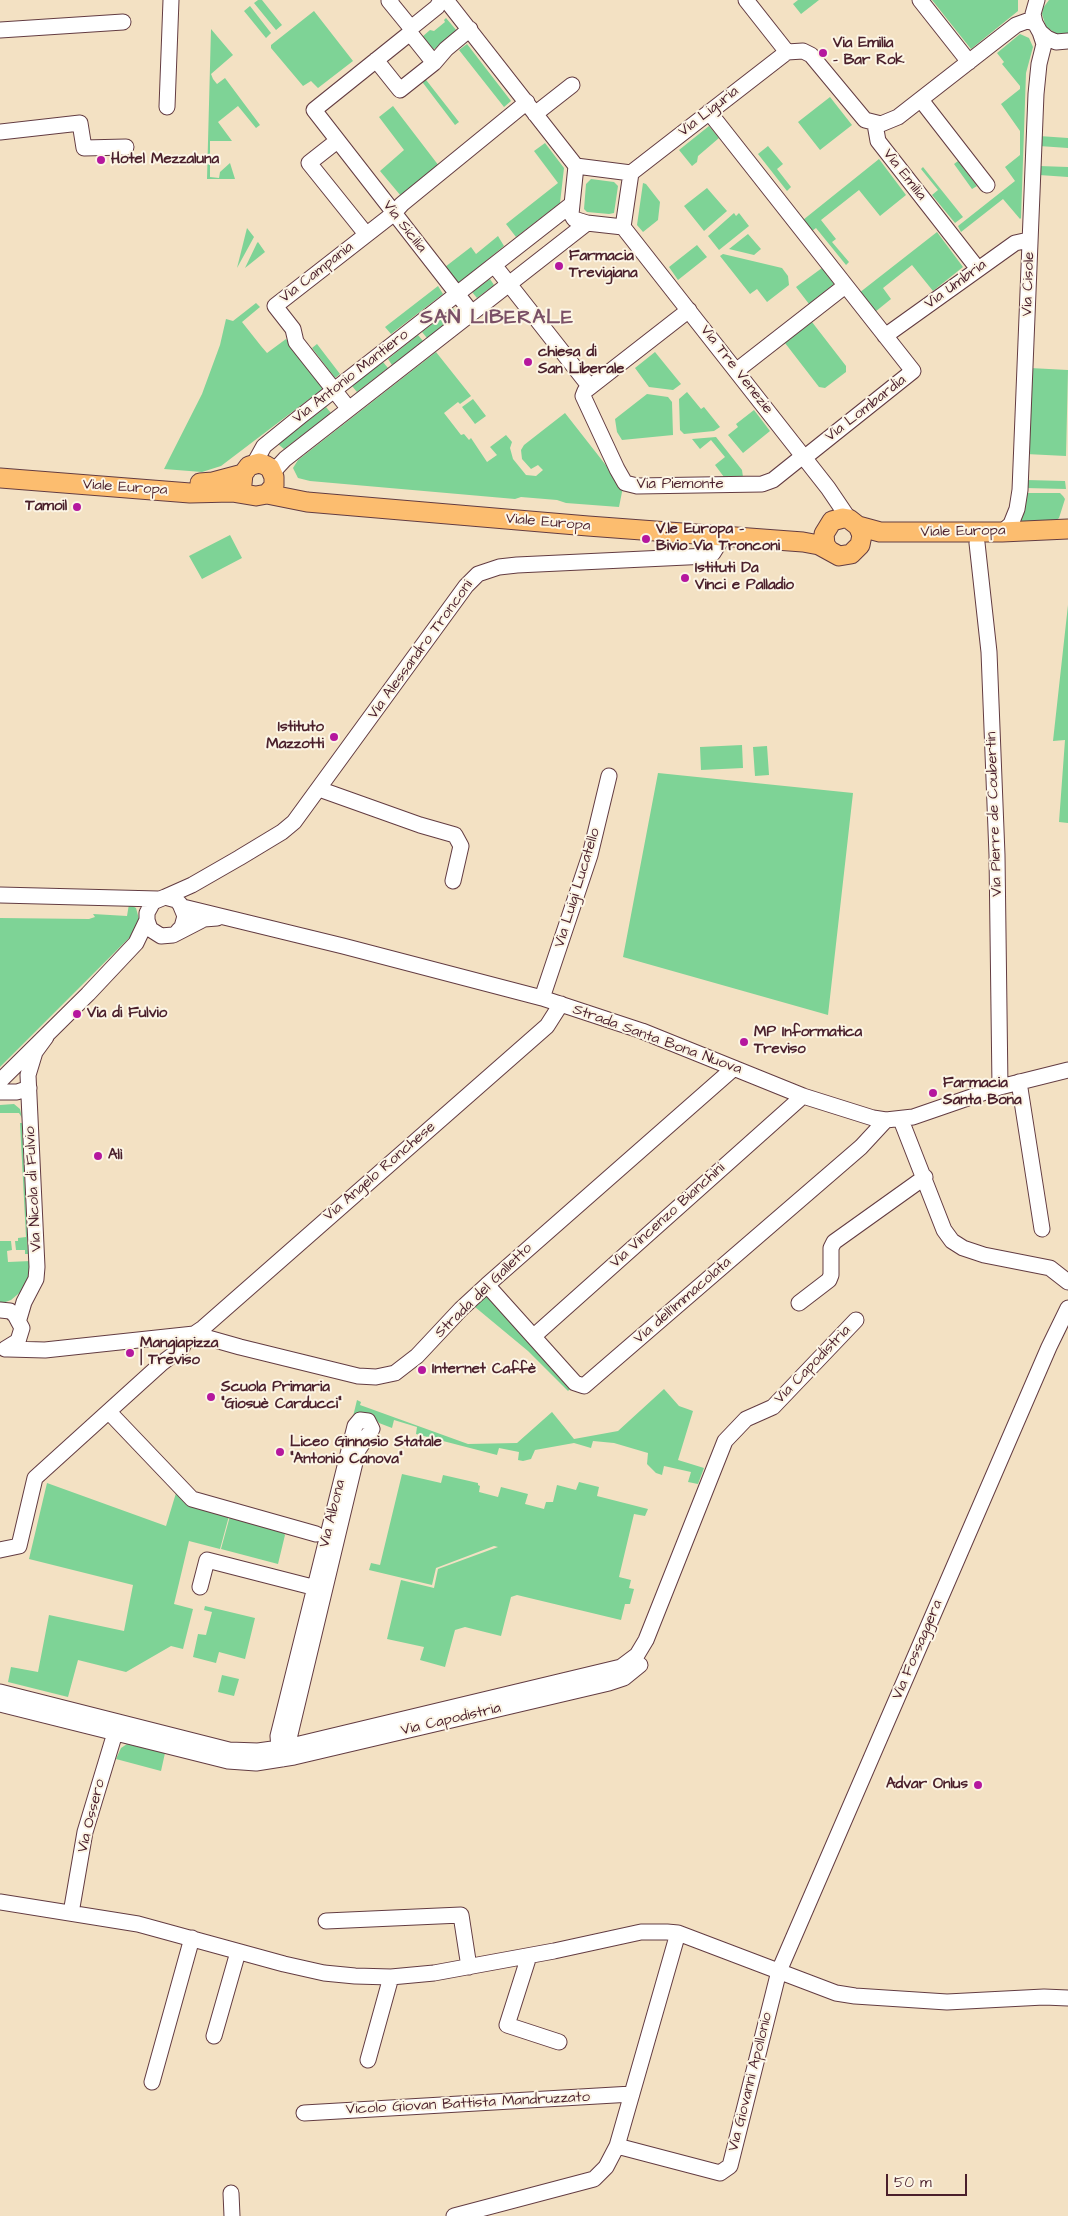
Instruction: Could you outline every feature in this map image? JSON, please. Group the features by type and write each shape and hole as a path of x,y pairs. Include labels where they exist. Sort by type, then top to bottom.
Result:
{"main road":[{"name":"Viale Europa","path":"0,467 199,483 213,482 265,465 266,485"},
{"path":"248,469 244,488 266,485"},
{"name":"Viale Europa","path":"0,478 190,493 232,492 266,485 306,493 779,530 812,531 842,523 880,532 1002,532 1068,528"},
{"name":"Viale Europa","path":"266,485 298,501 803,542 819,545 834,554 846,556 852,554 860,546 880,542 977,543 1068,540"},
{"path":"829,550 824,540 842,523 862,535 860,546"}],"street":[{"path":"167,107 171,0"},
{"path":"391,0 389,1 434,63"},
{"name":"Via Sicilia","path":"441,0 437,7 410,31 314,110 393,214 472,313"},
{"path":"446,0 576,166 571,214 574,219 587,223 623,226 631,173 576,166"},
{"path":"746,0 788,52 803,51 811,55 862,117 875,124 893,120 1016,25 1034,17 1047,38 1056,42 1068,41"},
{"path":"920,0 969,62"},
{"name":"Via Cisole","path":"1002,532 1011,524 1017,509 1020,490 1036,94 1039,64 1044,44 1034,17"},
{"path":"0,30 123,22"},
{"path":"376,60 400,90 434,63 446,49 470,29"},
{"name":"Via Liguria","path":"631,173 788,52"},
{"path":"531,108 572,85"},
{"path":"921,100 987,185"},
{"name":"Via Campania","path":"349,409 296,342 293,329 275,306 393,214 402,204 531,108"},
{"name":"Via Lombardia","path":"709,112 913,371 803,457"},
{"path":"0,132 80,123 84,148 126,147"},
{"name":"Via Emilia","path":"875,124 878,141 978,269"},
{"name":"Via Campania","path":"338,141 309,163 366,234"},
{"name":"Via Antonio Mantiero","path":"248,469 264,446 572,204"},
{"name":"Via Antonio Mantiero","path":"266,485 285,459 587,223"},
{"name":"Via Tre Venezie","path":"623,226 832,495 842,523"},
{"name":"Via Umbria","path":"885,336 1015,243 1024,241 1030,243"},
{"path":"494,265 590,387 689,310"},
{"path":"736,371 845,286"},
{"name":"Via Piemonte","path":"590,387 583,396 617,469 629,485 762,484 773,480 803,457"},
{"name":"Via Alessandro Tronconi","path":"161,898 192,885 285,830 320,789 466,586 478,574 499,567 517,565 708,556 713,553 723,537"},
{"name":"Via Pierre de Coubertin","path":"977,543 989,652 997,855 1000,1087"},
{"name":"Via Luigi Lucatello","path":"542,998 590,855 609,776"},
{"path":"320,789 456,836 461,846 453,881"},
{"name":"Via Alessandro Tronconi","path":"181,905 186,891 192,885"},
{"path":"0,895 161,898 176,900 181,905 231,918"},
{"path":"118,898 136,903 144,910 146,918 155,933 173,934"},
{"path":"119,960 136,943 149,907 161,898"},
{"path":"173,934 185,921 181,905"},
{"path":"119,960 135,948 173,934 204,919 231,918"},
{"name":"Strada Santa Bona Nuova","path":"231,918 542,998 642,1031 803,1096 853,1114 894,1120 926,1114 1000,1087 1068,1070"},
{"name":"Via Nicola di Fulvio","path":"2,1087 46,1037 119,960"},
{"name":"Via Angelo Ronchese","path":"190,1335 209,1322 547,1026 561,1004"},
{"name":"Via Nicola di Fulvio","path":"4,1349 18,1341 20,1324 30,1289 36,1279 37,1258 28,1087 32,1057 46,1037"},
{"name":"Strada del Galletto","path":"4,1349 57,1349 190,1335 358,1376 395,1373 408,1365 487,1284 734,1068"},
{"path":"1019,1082 1042,1229"},
{"path":"2,1087 23,1091 28,1087"},
{"path":"2,1087 30,1106"},
{"name":"Via Vincenzo Bianchini","path":"534,1336 803,1096"},
{"path":"894,1120 925,1177 944,1230 952,1241 963,1248 984,1255 1050,1268 1068,1282"},
{"name":"Via dell'Immacolata","path":"487,1284 575,1383 579,1386 588,1384 894,1120"},
{"path":"799,1303 829,1280 831,1275 831,1248 834,1242 925,1177"},
{"path":"0,1309 19,1299 30,1289"},
{"name":"Via Fossaggera","path":"779,1971 1045,1356 1063,1335 1068,1308"},
{"name":"Strada del Galletto","path":"0,1309 10,1311 36,1343 57,1349"},
{"name":"Via Capodistria","path":"0,1692 228,1761 256,1763 318,1740 611,1671 630,1662 638,1655 646,1640 725,1441 742,1422 773,1407 856,1320"},
{"path":"5,1549 19,1546 35,1478 162,1363 186,1345 190,1335"},
{"path":"162,1363 168,1352 168,1337"},
{"path":"110,1412 192,1499 316,1534"},
{"name":"Via Albona","path":"283,1752 287,1723 320,1588 355,1426 360,1420 365,1420 371,1423 372,1429 358,1450 320,1588"},
{"name":"Via Capodistria","path":"0,1704 229,1750 283,1752 610,1683 632,1673 645,1660 654,1644 742,1422"},
{"path":"200,1587 207,1560 320,1588"},
{"path":"287,1723 302,1733 318,1740"},
{"name":"Via Albona","path":"258,1751 287,1723"},
{"name":"Via Ossero","path":"71,1913 86,1832 116,1727"},
{"path":"0,1902 145,1926 238,1952 324,1973 392,1977 425,1974 529,1956 641,1932 678,1933 836,1993 947,2002 1036,1997 1068,1998"},
{"path":"326,1921 461,1915 470,1967"},
{"path":"454,2216 594,2179 606,2167 617,2146 678,1933"},
{"path":"152,2082 192,1938"},
{"path":"214,2036 238,1952"},
{"path":"529,1956 507,2025 559,2042"},
{"name":"Via Giovanni Apollonio","path":"617,2146 720,2173 730,2166 779,1971"},
{"path":"368,2060 392,1977"},
{"name":"Vicolo Giovan Battista Mandruzzato","path":"304,2113 632,2094"},
{"path":"231,2193 232,2216"}],"green space":[{"path":"262,0 282,25 276,30 254,3"},
{"path":"798,0 819,0 801,14 793,4"},
{"path":"932,0 1018,0 1018,11 971,49"},
{"path":"1049,0 1068,0 1068,33 1057,34 1046,27 1042,14 1043,8"},
{"path":"250,6 271,33 266,38 244,11"},
{"path":"314,11 353,61 318,88 311,81 303,86 271,48 271,45"},
{"path":"446,18 457,31 433,50 422,37 430,30 434,31 445,22"},
{"path":"211,29 233,55 211,74 213,79 217,84 225,78 260,125 256,128 238,106 218,122 232,141 210,141 210,177 219,178 220,172 230,163 235,179 207,179"},
{"path":"1020,34 1029,38 1033,47 1026,73 1021,218 1003,199 961,232 958,226 1015,181 1005,167 1020,155 1020,131 1001,104 1020,89 1020,86 1002,64 1004,62 997,53"},
{"path":"467,44 511,101 504,107 459,50"},
{"path":"423,76 459,122 455,125 420,79"},
{"path":"830,97 852,125 820,150 798,122"},
{"path":"393,106 439,166 401,196 380,171 404,150 379,117"},
{"path":"709,126 719,138 698,156 697,162 692,166 679,150"},
{"path":"1039,136 1068,138 1068,148 1039,146"},
{"path":"545,143 564,168 560,203 516,237 506,224 558,183 534,151"},
{"path":"768,146 783,164 777,169 791,187 787,191 758,154"},
{"path":"879,159 906,195 880,216 859,190 821,220 836,239 832,242 849,262 846,265 816,228 812,231 803,220"},
{"path":"958,161 977,186 972,189 954,164"},
{"path":"1039,166 1068,167 1068,177 1039,175"},
{"path":"923,167 963,217 955,223 932,195 938,190 921,169"},
{"path":"591,179 614,182 618,186 614,213 587,212 584,209 586,184"},
{"path":"643,183 646,184 660,202 658,220 643,232 637,225"},
{"path":"707,188 727,211 704,231 684,206"},
{"path":"734,213 736,216 739,213 749,226 719,250 708,236"},
{"path":"247,228 254,237 237,268"},
{"path":"937,232 963,267 933,291 912,265 883,288 891,299 875,312 859,293"},
{"path":"748,234 761,249 754,255 729,249"},
{"path":"498,236 504,246 460,282 457,282 445,267 471,247 476,254"},
{"path":"257,243 265,252 245,268"},
{"path":"697,245 707,257 678,280 669,267"},
{"path":"723,254 782,268 788,276 789,285 767,302 757,289 750,294 720,256"},
{"path":"822,268 834,284 809,304 796,287"},
{"path":"490,279 494,285 477,298 472,292"},
{"path":"438,286 443,294 391,334 385,327"},
{"path":"256,303 260,307 242,322 261,346 267,353 286,339 325,387 221,466 202,472 164,469 202,394 220,345 226,319 233,321"},
{"path":"453,308 457,314 427,338 422,332"},
{"path":"812,322 846,366 846,372 825,388 819,387 785,343"},
{"path":"418,335 423,341 392,365 388,359"},
{"path":"317,344 340,374 335,378 312,348"},
{"path":"436,352 471,396 460,404 458,402 444,413 461,435 464,434 469,440 471,438 487,462 497,455 490,447 506,435 512,442 510,448 513,459 526,475 536,476 543,470 538,465 531,469 522,459 521,450 524,445 565,413 623,487 619,507 566,503 557,500 521,497 515,499 310,481 298,478 293,468 298,460"},
{"path":"655,352 681,384 673,390 649,387 635,368"},
{"path":"383,362 388,368 357,392 352,386"},
{"path":"1030,368 1068,370 1066,456 1026,454"},
{"path":"687,392 701,409 704,407 720,427 714,431 684,434 680,430 679,399"},
{"path":"647,394 668,397 672,402 673,435 622,440 617,432 615,419"},
{"path":"473,399 486,416 475,424 462,407"},
{"path":"326,407 331,413 284,449 278,444"},
{"path":"754,410 770,431 743,453 728,435 738,427 736,424"},
{"path":"716,437 742,470 743,477 724,477 715,465 725,457 711,440 700,449 692,439"},
{"path":"1026,480 1065,481 1066,489 1025,488"},
{"path":"1025,493 1060,493 1065,499 1059,518 1055,521 1019,522"},
{"path":"230,535 242,558 202,579 189,556"},
{"path":"1068,605 1068,823 1059,822 1065,740 1053,741"},
{"path":"742,745 743,768 701,770 700,747"},
{"path":"767,746 769,775 755,776 753,747"},
{"path":"658,773 853,793 828,1015 623,957"},
{"path":"129,904 136,908 139,919 130,937 0,1067 0,918 89,919 95,917 93,914 127,916"},
{"path":"14,1104 20,1109 22,1118 19,1113 0,1113 0,1105"},
{"path":"20,1123 22,1123 28,1254 25,1254 25,1250 16,1250 15,1241 18,1241 18,1238 26,1237"},
{"path":"0,1241 11,1241 12,1250 7,1251 8,1262 31,1261 31,1272 24,1289 11,1300 0,1304"},
{"path":"486,1296 489,1296 572,1387 568,1391 528,1351 475,1307"},
{"path":"664,1389 679,1406 693,1411 678,1460 704,1468 698,1484 688,1482 691,1472 664,1466 662,1475 656,1473 647,1464 648,1453 614,1443 593,1441 591,1448 574,1443 535,1450 531,1459 523,1461 518,1460 519,1452 499,1448 497,1455 416,1434 417,1427 394,1420 392,1428 379,1423 374,1417 365,1413 362,1413 350,1429 357,1400 361,1402 360,1405 468,1444 517,1443 552,1412 574,1439 618,1431"},
{"path":"402,1474 441,1483 443,1475 478,1483 480,1486 479,1492 498,1497 501,1487 528,1494 525,1504 544,1509 546,1502 553,1502 557,1485 576,1490 579,1482 599,1487 597,1496 648,1509 645,1516 634,1514 619,1577 631,1580 629,1588 634,1589 630,1604 625,1604 621,1620 517,1595 511,1597 501,1636 465,1627 455,1630 445,1667 420,1660 424,1647 387,1639 401,1580 434,1588 438,1569 498,1547 494,1546 436,1568 432,1585 369,1570 371,1563 380,1565"},
{"path":"47,1483 166,1526 176,1493 186,1502 229,1516 220,1549 189,1541 174,1604 193,1609 183,1649 171,1646 126,1672 78,1660 68,1697 8,1682 11,1667 38,1672 49,1615 124,1631 133,1585 29,1559"},
{"path":"230,1516 283,1532 285,1535 278,1564 221,1549"},
{"path":"205,1606 255,1618 245,1659 219,1652 216,1663 193,1657 198,1634 206,1635 212,1612 204,1610"},
{"path":"222,1675 239,1679 234,1696 218,1692"},
{"path":"127,1744 165,1753 161,1771 116,1759 121,1748"}],"place":[{"name":"Via Emilia - Bar Rok","path":"823,53"},
{"name":"Hotel Mezzaluna","path":"101,160"},
{"name":"Farmacia Trevigiana","path":"559,266"},
{"name":"chiesa di San Liberale","path":"528,362"},
{"name":"Tamoil","path":"77,507"},
{"name":"V.le Europa - Bivio Via Tronconi","path":"646,539"},
{"name":"Istituti Da Vinci e Palladio","path":"685,578"},
{"name":"Istituto Mazzotti","path":"334,737"},
{"name":"Via di Fulvio","path":"77,1014"},
{"name":"MP Informatica Treviso","path":"744,1042"},
{"name":"Farmacia Santa Bona","path":"933,1093"},
{"name":"Alì","path":"98,1156"},
{"name":"Mangiapizza | Treviso","path":"130,1353"},
{"name":"Internet Caffè","path":"422,1370"},
{"name":"Scuola Primaria \"Giosuè Carducci\"","path":"211,1397"},
{"name":"Liceo Ginnasio Statale \"Antonio Canova\"","path":"280,1452"},
{"name":"Advar Onlus","path":"978,1785"}],"district":[{"name":"SAN LIBERALE","path":"497,319"}]}
